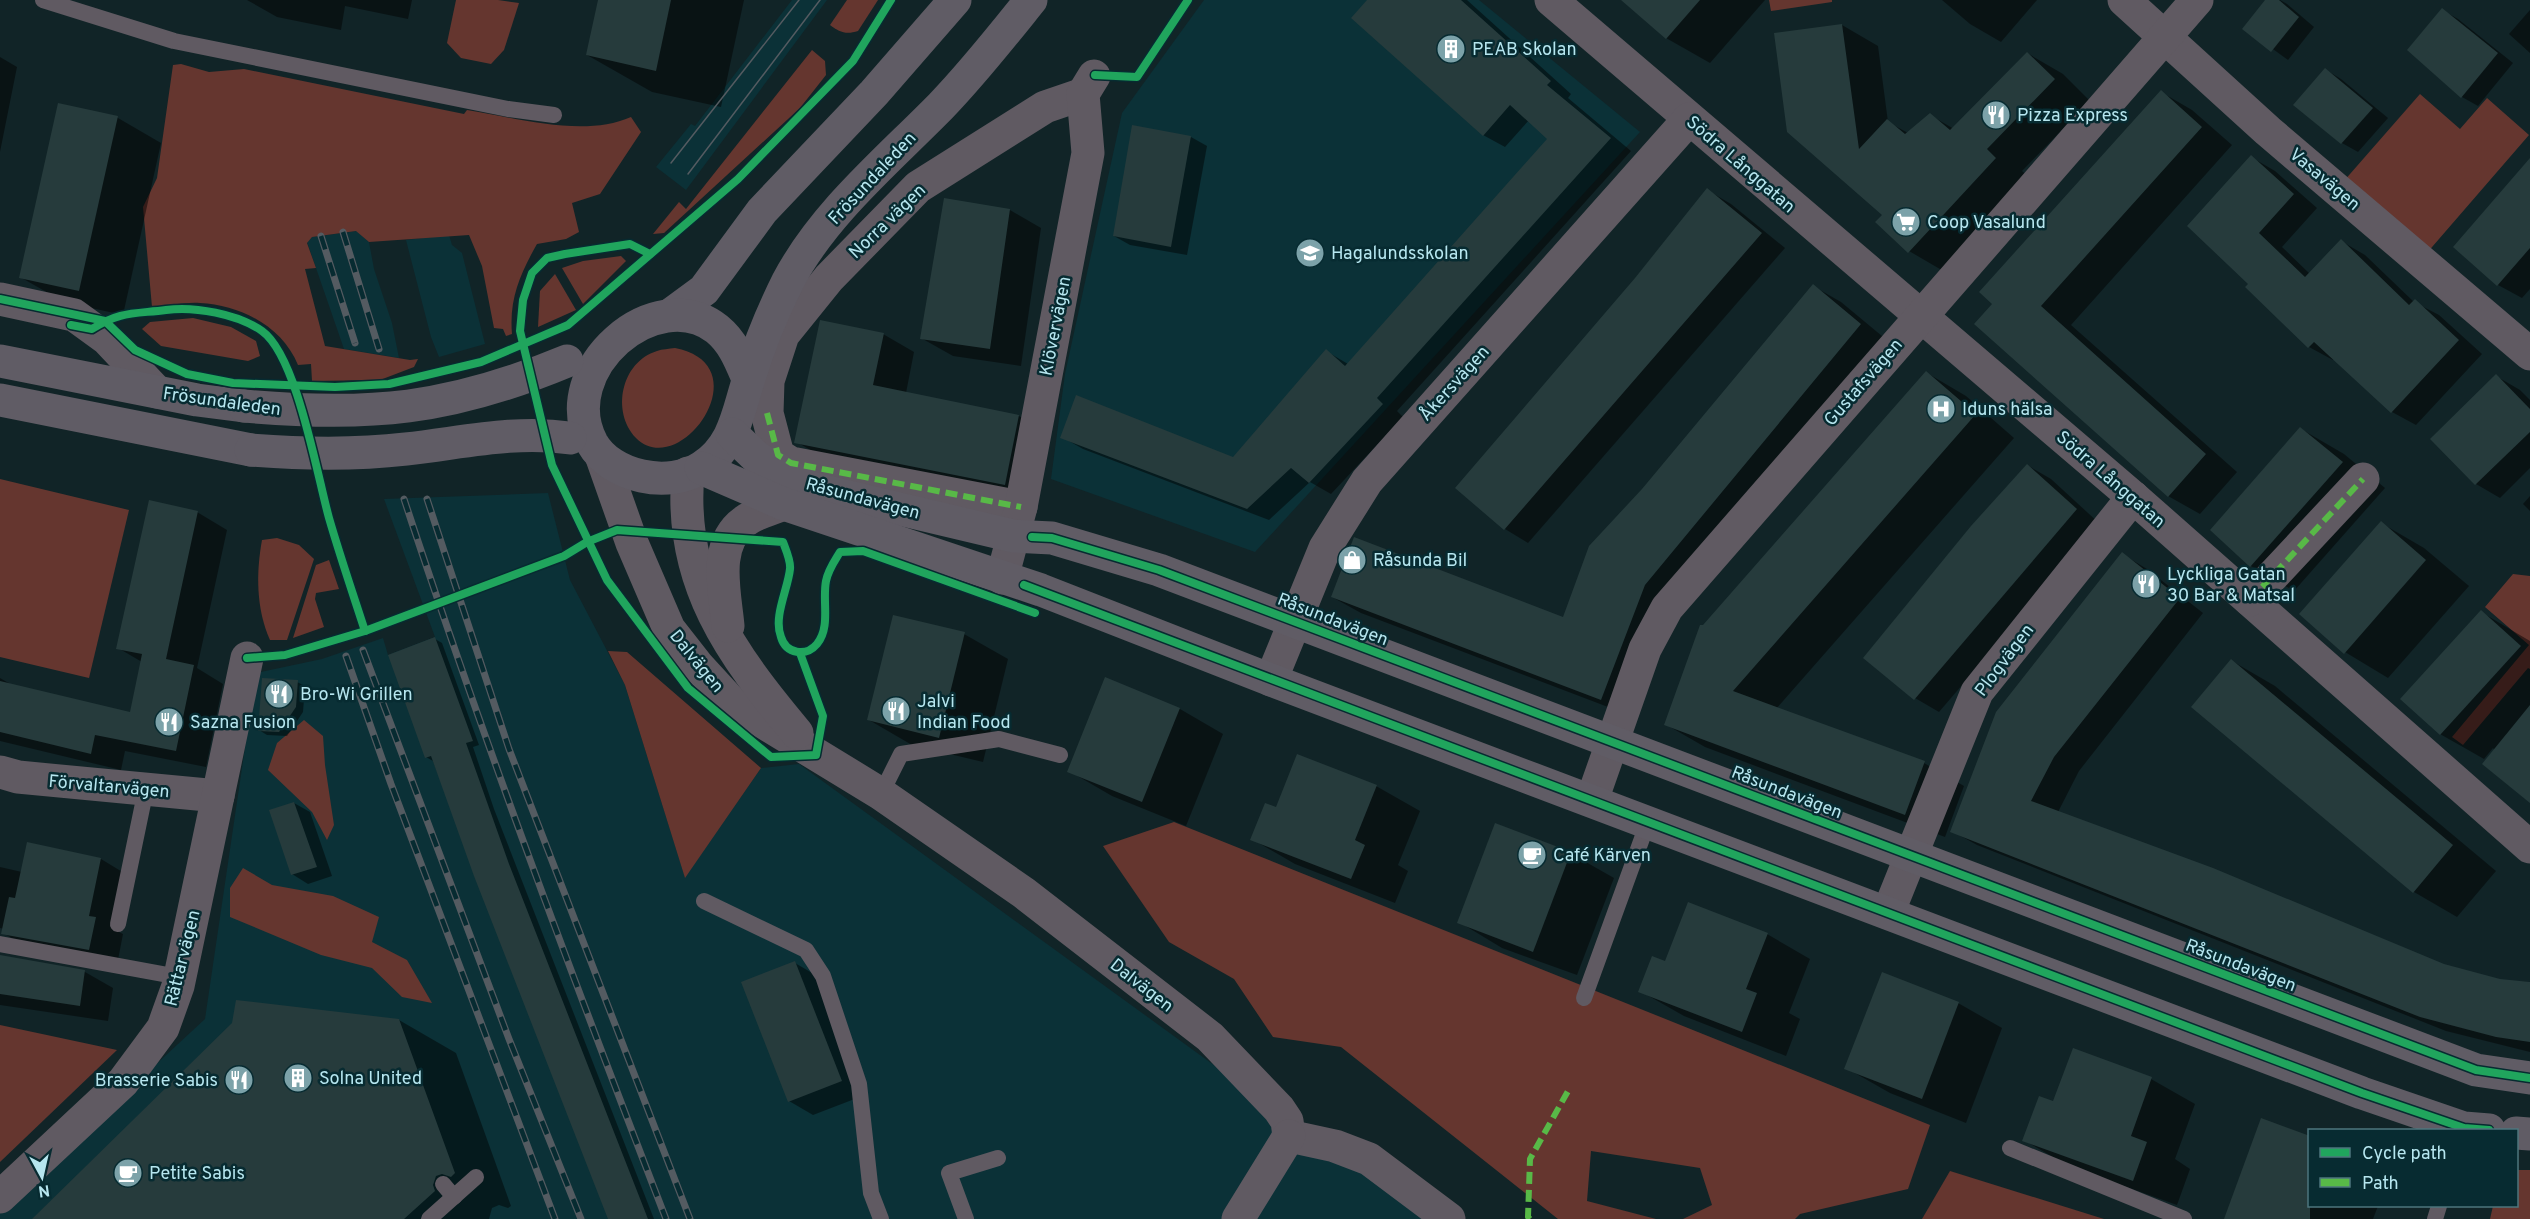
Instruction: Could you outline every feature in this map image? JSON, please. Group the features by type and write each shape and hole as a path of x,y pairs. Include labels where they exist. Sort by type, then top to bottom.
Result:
{"street":[{"path":"588,445 585,413 588,380 597,360 615,341 649,322 670,315 704,290 762,211 874,93 955,0"},
{"name":"Frösundaleden","path":"748,379 789,280 812,244 861,186 943,104 1031,0"},
{"name":"Södra Långgatan","path":"1551,0 1919,317 2133,497 2530,847"},
{"name":"Vasavägen","path":"2124,0 2268,131 2530,354"},
{"name":"Gustafsvägen","path":"1592,800 1645,649 1667,608 2197,0"},
{"name":"Norra vägen","path":"1017,521 791,463 778,455 767,413 768,381 783,335 829,278 918,187 1045,107 1089,84"},
{"name":"Klövervägen","path":"1002,578 1017,521 1088,153 1089,84"},
{"name":"Åkersvägen","path":"1271,680 1325,548 1367,481 1689,119"},
{"path":"0,299 74,315 106,339 157,392"},
{"path":"0,400 251,450 330,454 407,449 513,434 540,434 588,445 619,468 657,479 695,471 720,452 739,418 748,379 733,346 716,328 694,317 670,315"},
{"name":"Frösundaleden","path":"0,361 157,392 244,406 348,412 394,410 482,393 615,341"},
{"name":"Råsundavägen","path":"732,434 757,458 811,488 1017,521 1052,538 1159,570 2476,1070 2530,1078"},
{"name":"Dalvägen","path":"588,445 669,629 732,704 881,794 1024,893 1210,1037 1279,1108 1287,1121 1288,1136"},
{"name":"Råsundavägen","path":"695,471 784,504 1041,590 1271,680 2362,1093 2469,1129"},
{"name":"Dalvägen","path":"695,471 685,506 689,543 704,592 730,646 761,689 816,755"},
{"path":"2250,600 2363,479"},
{"name":"Plogvägen","path":"1888,913 1977,692 2133,497"},
{"path":"730,646 723,573 729,538 745,520 784,504"},
{"name":"Rättarvägen","path":"0,1197 123,1082 164,1028 179,977 247,658"},
{"name":"Förvaltarvägen","path":"0,772 18,777 218,796"},
{"path":"1238,1219 1288,1136 1335,1146 1369,1159 1449,1219"}],"lane":[{"path":"43,0 174,41 508,109 554,115"},
{"path":"881,794 901,754 999,739 1060,755"},
{"path":"118,924 146,789"},
{"path":"1584,998 1648,822"},
{"path":"704,901 807,950 823,976 859,1084 871,1194 881,1219"},
{"path":"0,944 179,977"},
{"path":"2010,1148 2184,1219"},
{"path":"966,1219 950,1173 998,1158"},
{"path":"429,1219 448,1191 476,1177"}],"shaded area":[{"path":"456,0 498,0 519,3 504,50 491,64 461,58 447,43"},
{"path":"792,0 827,0 686,190 656,167 691,124 695,126"},
{"path":"847,0 878,0 858,31 850,33 830,25"},
{"name":"Hagalundsskolan","path":"1204,0 1479,0 1640,132 1255,552 1051,479 1065,374 1122,113"},
{"path":"1769,0 1832,0 1832,2 1771,11"},
{"path":"812,50 825,61 826,75 800,108 664,233 653,234 679,202 686,209"},
{"path":"181,64 209,72 244,69 464,114 467,110 572,126 613,123 631,117 641,132 600,194 572,203 579,232 566,239 537,244 517,287 512,309 512,334 506,336 503,329 494,328 482,266 469,235 369,242 356,231 312,237 307,243 316,268 305,269 325,346 410,360 418,359 414,367 380,380 312,381 311,364 298,365 282,339 258,320 244,313 200,303 152,307 143,207 157,178 173,65"},
{"path":"2420,94 2460,129 2487,98 2529,135 2426,254 2343,182"},
{"path":"357,231 369,242 374,269 392,323 399,358 344,349 307,242 312,237"},
{"path":"449,235 452,245 462,253 485,344 439,357 431,337 406,240"},
{"path":"621,256 626,261 583,304 562,268 583,261"},
{"path":"555,274 576,310 538,327 540,291"},
{"path":"193,318 231,327 256,341 260,356 248,361 161,346 142,329 150,322"},
{"path":"675,348 700,359 712,375 713,396 705,416 691,433 673,445 654,447 636,438 628,427 622,402 624,389 635,366 645,357 659,350"},
{"path":"0,479 129,510 89,678 0,657"},
{"path":"548,493 570,580 625,685 685,877 761,768 799,764 1426,1219 0,1219 0,1209 205,1019 256,673 322,659 383,638 388,655 435,637 384,499"},
{"path":"277,538 299,545 314,559 287,640 270,640 262,616 258,591 262,540"},
{"path":"329,560 339,589 316,593 315,599 324,627 293,638 316,565"},
{"path":"2513,574 2530,576 2530,669 2528,668 2463,745 2452,737 2529,645 2485,607"},
{"path":"608,651 627,652 761,768 685,878 625,685"},
{"path":"304,720 323,736 334,825 327,840 312,812 268,770 277,743"},
{"path":"1174,822 1930,1125 1908,1189 1800,1214 1795,1219 1683,1219 1712,1205 1700,1168 1591,1151 1587,1201 1656,1219 1558,1219 1341,1047 1273,1037 1234,979 1169,942 1103,846"},
{"path":"243,868 272,885 333,896 379,917 372,942 407,960 432,1003 402,997 372,968 321,955 230,917 230,888"},
{"path":"0,1025 117,1050 0,1162"},
{"path":"2518,1170 2530,1170 2530,1219 2490,1219 2493,1207 2518,1207"},
{"path":"1950,1171 2104,1219 1922,1219"}],"building":[{"path":"598,0 671,0 656,71 586,55"},
{"path":"1367,0 1461,0 1551,81 1547,85 1611,138 1377,398 1383,404 1309,483 1291,468 1247,509 1060,438 1076,395 1233,457 1326,349 1345,366 1547,139 1510,105 1483,136 1351,18"},
{"path":"1621,0 1700,0 1666,39"},
{"path":"2265,0 2279,0 2299,17 2271,52 2242,29"},
{"path":"2442,8 2498,53 2461,98 2407,50"},
{"path":"1842,24 1859,149 1887,119 1905,134 1930,113 1950,130 2027,52 2055,79 1987,149 1996,158 1908,253 1875,222 1882,215 1787,132 1774,33"},
{"path":"2325,68 2373,108 2341,144 2293,105"},
{"path":"2161,90 2202,127 2041,306 2206,454 2168,497 1974,324 1992,304 1979,292"},
{"path":"58,103 118,116 79,291 19,278"},
{"path":"1132,125 1191,136 1171,247 1113,236"},
{"path":"2251,155 2294,194 2259,233 2305,277 2341,239 2409,305 2415,299 2459,340 2391,413 2314,342 2308,348 2245,287 2248,284 2187,226"},
{"path":"2530,158 2530,248 2497,286 2453,247"},
{"path":"1707,188 1762,233 1504,530 1455,488 1635,278"},
{"path":"944,198 1010,209 990,349 920,339"},
{"path":"1813,284 1861,324 1645,585 1601,700 1331,597 1354,537 1563,617 1589,546 1642,489"},
{"path":"820,320 884,333 873,385 1019,415 1005,485 794,443"},
{"path":"1926,371 1976,414 1733,691 1925,761 1905,815 1664,725 1700,625 1703,625"},
{"path":"2496,374 2530,409 2530,432 2475,485 2430,439"},
{"path":"2300,427 2343,462 2250,567 2210,530"},
{"path":"2027,464 2077,509 1914,700 1863,658 1971,526"},
{"path":"149,500 198,511 166,659 194,665 176,751 95,735 91,754 0,732 0,681 130,712 142,654 116,649"},
{"path":"2381,521 2426,560 2344,654 2299,614"},
{"path":"2122,552 2180,598 2054,757 2031,801 2213,868 2444,964 2500,979 2530,982 2530,1042 2496,1037 2420,1017 1950,832 1996,712"},
{"path":"2481,610 2521,646 2440,735 2400,699"},
{"path":"893,615 965,632 939,738 867,720"},
{"path":"435,637 473,741 466,743 509,864 648,1219 608,1219 474,876 431,756 425,758 388,655"},
{"path":"2231,659 2453,845 2413,893 2191,707"},
{"path":"1105,677 1180,708 1142,802 1067,772"},
{"name":"Bro-Wi Grillen","path":"262,678 298,680 296,707 279,732 258,731"},
{"path":"2530,705 2530,803 2482,764"},
{"path":"1297,754 1377,785 1355,840 1365,845 1351,879 1250,840 1265,803 1276,807"},
{"path":"294,802 317,867 291,875 269,810"},
{"path":"1495,823 1571,852 1533,952 1457,923"},
{"path":"27,842 101,858 89,916 96,917 89,950 1,934 9,897 15,898"},
{"path":"1688,902 1768,933 1746,989 1757,993 1742,1032 1638,992 1652,956 1665,961"},
{"path":"0,955 85,970 80,1006 0,994"},
{"path":"795,961 842,1081 788,1102 741,982"},
{"path":"1882,972 1959,1002 1922,1099 1844,1069"},
{"name":"Solna United","path":"236,1000 399,1019 455,1173 451,1177 442,1174 436,1176 433,1185 435,1191 404,1219 32,1219 232,1023"},
{"path":"2073,1048 2152,1077 2131,1136 2147,1142 2133,1181 2022,1141 2039,1096 2053,1101"},
{"path":"2261,1118 2308,1135 2310,1219 2224,1219"}],"tram line":[{"path":"671,163 799,0"},
{"path":"688,174 820,0"}],"railway":[{"path":"343,232 379,349"},
{"path":"321,236 355,343"},
{"path":"404,499 530,861 666,1219"},
{"path":"427,499 509,749 690,1219"},
{"path":"363,650 509,1039 581,1219"},
{"path":"346,656 391,784 555,1219"}],"marked path":[{"path":"767,413 778,455 791,463 1021,507"},
{"path":"2250,600 2363,479"},
{"path":"1530,1219 1528,1217 1530,1159 1568,1091"}],"cycle path":[{"path":"0,299 105,321 135,350 187,374 233,383 335,387 389,384 481,362 568,325 738,179 853,61 891,0"},
{"path":"1095,75 1137,77 1188,0"},
{"path":"650,254 630,244 565,254 547,258 532,273 523,300 520,331 552,465 607,580 688,688 771,757 816,755 823,716 800,653"},
{"path":"71,325 92,329 127,314 189,309 228,316 262,331 274,344 286,365 295,390 329,518 365,631"},
{"path":"247,658 285,655 365,631 564,556 587,542 617,530 783,542 790,569 780,612 779,629 787,647 797,652 812,648 821,637 825,622 826,581 840,552 863,551 1035,613"},
{"path":"1032,537 1052,538 1159,570 2476,1070 2530,1078"},
{"path":"1024,585 2362,1093 2464,1128 2476,1129"}],"place":[{"name":"PEAB Skolan","path":"1451,49"},
{"name":"Pizza Express","path":"1996,115"},
{"name":"Coop Vasalund","path":"1906,222"},
{"name":"Hagalundsskolan","path":"1310,253"},
{"name":"Iduns hälsa","path":"1941,409"},
{"name":"Råsunda Bil","path":"1352,560"},
{"name":"Lyckliga Gatan 30 Bar & Matsal","path":"2146,584"},
{"name":"Bro-Wi Grillen","path":"279,694"},
{"name":"Jalvi Indian Food","path":"896,711"},
{"name":"Sazna Fusion","path":"169,722"},
{"name":"Café Kärven","path":"1532,855"},
{"name":"Solna United","path":"298,1078"},
{"name":"Brasserie Sabis","path":"239,1080"},
{"name":"Petite Sabis","path":"128,1173"}]}
